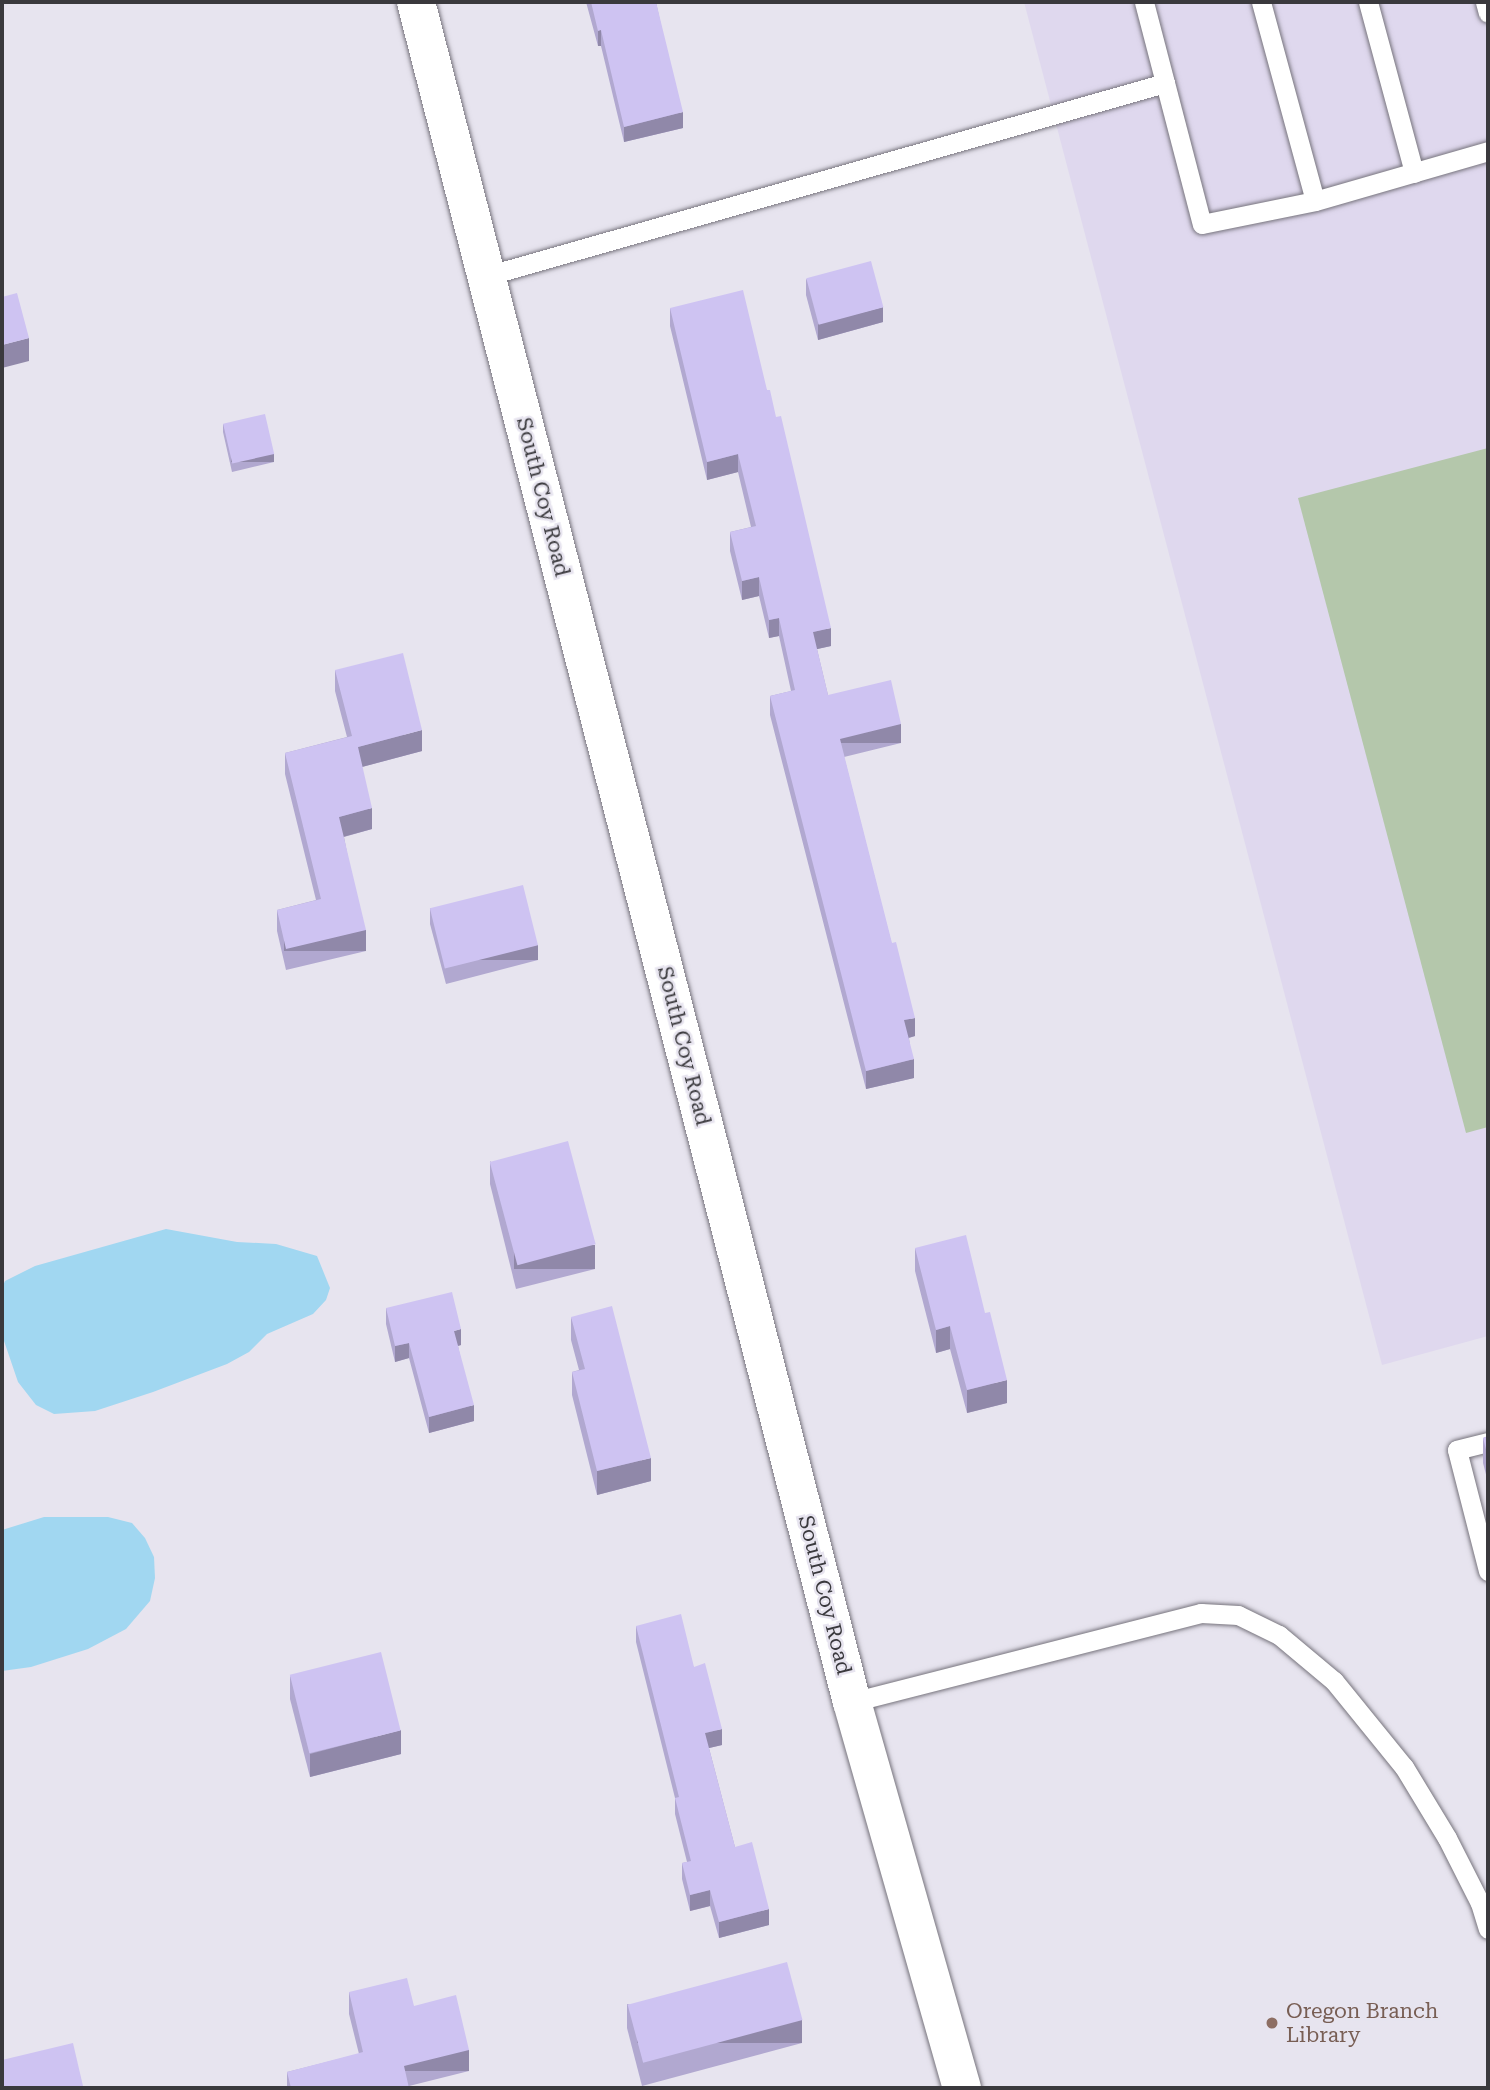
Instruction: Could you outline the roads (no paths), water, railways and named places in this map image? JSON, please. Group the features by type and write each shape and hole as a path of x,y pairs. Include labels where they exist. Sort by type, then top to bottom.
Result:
{"street":[{"name":"South Coy Road","path":"415,2 852,1702 962,2088"}],"lane":[{"path":"1144,2 1202,224 1315,201 1488,151"},
{"path":"1261,2 1315,201"},
{"path":"1368,2 1413,173"},
{"path":"1485,2 1488,13"},
{"path":"486,276 1165,83"},
{"path":"1487,1558 1457,1450 1488,1442"},
{"path":"852,1702 1201,1613 1238,1615 1279,1635 1334,1681 1404,1767 1447,1838 1480,1903 1488,1929"}],"water":[{"path":"166,1229 237,1242 276,1244 317,1256 330,1288 326,1300 313,1314 267,1334 249,1352 227,1364 153,1392 95,1411 54,1414 36,1405 18,1382 2,1335 2,1288 5,1281 35,1266"},
{"path":"44,1517 108,1517 132,1523 145,1538 154,1557 155,1578 150,1601 126,1629 88,1649 31,1667 2,1671 2,1530"}],"place":[{"name":"Oregon Branch Library","path":"1272,2023"}]}
